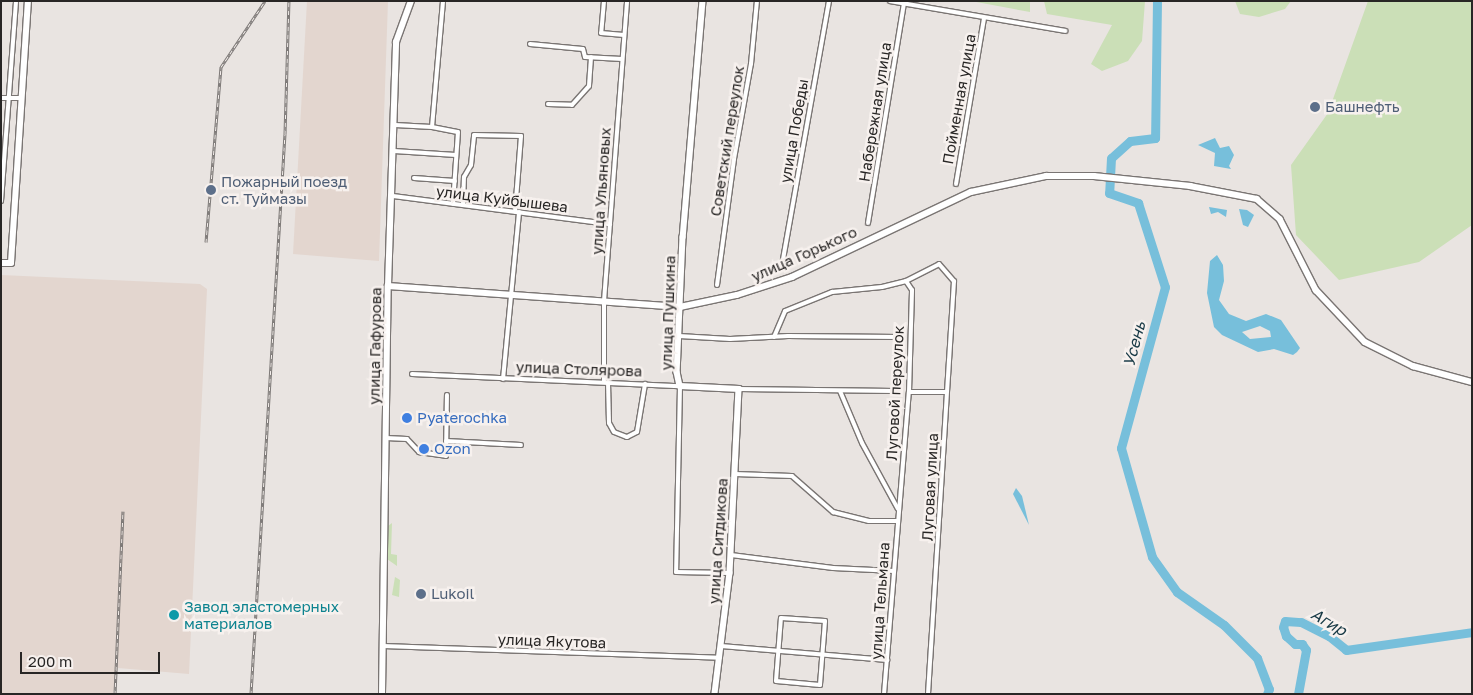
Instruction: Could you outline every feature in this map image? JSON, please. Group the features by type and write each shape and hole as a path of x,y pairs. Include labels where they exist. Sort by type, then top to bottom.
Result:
{"main road":[{"path":"1,263 11,263 28,1"},
{"name":"улица Гафурова","path":"382,694 388,286 395,125 396,42 410,1"},
{"name":"улица Пушкина","path":"680,386 677,372 680,307 703,1"},
{"name":"улица Горького","path":"388,286 510,297 604,301 680,307 737,295 792,277 971,192 1046,176 1094,176 1235,192 1268,206 1280,219 1316,290 1366,342 1413,366 1472,382"},
{"name":"улица Столярова","path":"680,386 739,389"},
{"name":"улица Ситдикова","path":"715,694 730,573 739,389"}],"street":[{"path":"1,201 16,1"},
{"path":"432,128 443,1"},
{"path":"604,1 601,33 624,35"},
{"name":"улица Ульяновых","path":"627,1 604,301 609,423 614,432 627,437 637,432 644,384"},
{"name":"Советский переулок","path":"717,285 734,159 751,64 757,1"},
{"name":"улица Победы","path":"782,265 829,1"},
{"path":"890,1 1065,31"},
{"name":"Набережная улица","path":"868,223 904,4"},
{"name":"Пойменная улица","path":"956,184 984,18"},
{"path":"530,44 583,49 585,57 622,59"},
{"path":"548,104 572,104 589,86 591,57"},
{"path":"1,98 21,98"},
{"path":"395,125 458,132 453,204"},
{"path":"463,205 464,178 471,165 474,135 521,136 517,212 503,379"},
{"path":"394,151 456,156"},
{"path":"414,178 455,181"},
{"name":"улица Куйбышева","path":"392,196 610,224"},
{"name":"Луговая улица","path":"906,281 939,264 954,280 928,694"},
{"path":"774,337 784,311 832,292 882,287 906,281"},
{"name":"Луговой переулок","path":"898,509 909,392 912,290 906,281"},
{"path":"679,336 730,339 898,337"},
{"name":"улица Столярова","path":"412,374 680,386"},
{"name":"улица Пушкина","path":"680,386 676,572 730,573"},
{"name":"улица Столярова","path":"739,389 894,391"},
{"path":"840,391 862,443 898,509"},
{"path":"909,392 946,392"},
{"path":"386,438 407,439 419,452 429,455 446,456 447,395"},
{"path":"446,441 521,445"},
{"path":"735,474 792,476 833,512 870,520 898,521"},
{"name":"улица Тельмана","path":"884,694 898,509"},
{"path":"731,555 833,568 894,571"},
{"path":"781,618 824,621 822,656 820,685 776,681 776,653 781,618"},
{"name":"улица Якутова","path":"382,646 720,658"},
{"path":"721,646 776,653 887,660"}],"shaded area":[{"path":"307,1 388,1 379,261 293,254"},
{"path":"1,275 200,284 207,289 189,674 118,668 113,694 1,694"}],"green space":[{"path":"971,1 1030,1 1030,12"},
{"path":"1044,1 1145,1 1142,41 1128,61 1102,71 1091,64 1112,25 1047,14"},
{"path":"1235,1 1291,1 1285,9 1259,17 1240,14"},
{"path":"1368,1 1472,1 1472,225 1419,262 1339,280 1296,235 1291,165 1328,113"},
{"path":"392,523 391,554 397,555 397,566 387,559 388,526"},
{"path":"395,577 400,580 399,597 392,595"}],"water":[{"path":"1215,138 1220,148 1229,146 1234,155 1229,166 1231,169 1214,166 1215,153 1198,145"},
{"path":"1209,207 1227,210 1226,217 1218,212 1211,214"},
{"path":"1239,209 1247,210 1254,215 1248,227 1243,225"},
{"path":"1217,255 1223,265 1224,281 1219,300 1229,314 1246,321 1266,314 1281,320 1300,348 1297,352 1293,355 1274,349 1258,352 1222,335 1214,327 1207,293 1210,261","holes":["1260,326 1270,331 1271,337 1250,339 1242,332"]},
{"path":"1016,488 1022,496 1029,525 1013,494"}],"waterway":[{"name":"Усень","path":"1157,1 1155,138 1130,141 1111,158 1109,193 1138,203 1165,287 1121,448 1152,557 1177,592 1224,625 1257,658 1269,689 1267,694"},
{"name":"Агир","path":"1298,694 1306,650 1302,644 1295,644 1286,636 1283,627 1285,621 1301,622 1329,636 1346,650 1472,632"}],"railway":[{"path":"206,242 221,67 265,1"},
{"path":"251,694 285,134 289,1"},
{"path":"115,694 123,511"}],"place":[{"name":"Башнефть","path":"1315,107"},
{"name":"Пожарный поезд ст. Туймазы","path":"211,190"},
{"name":"Pyaterochka","path":"407,418"},
{"name":"Ozon","path":"424,449"},
{"name":"Lukoil","path":"421,594"},
{"name":"Завод эластомерных материалов","path":"174,615"}]}
